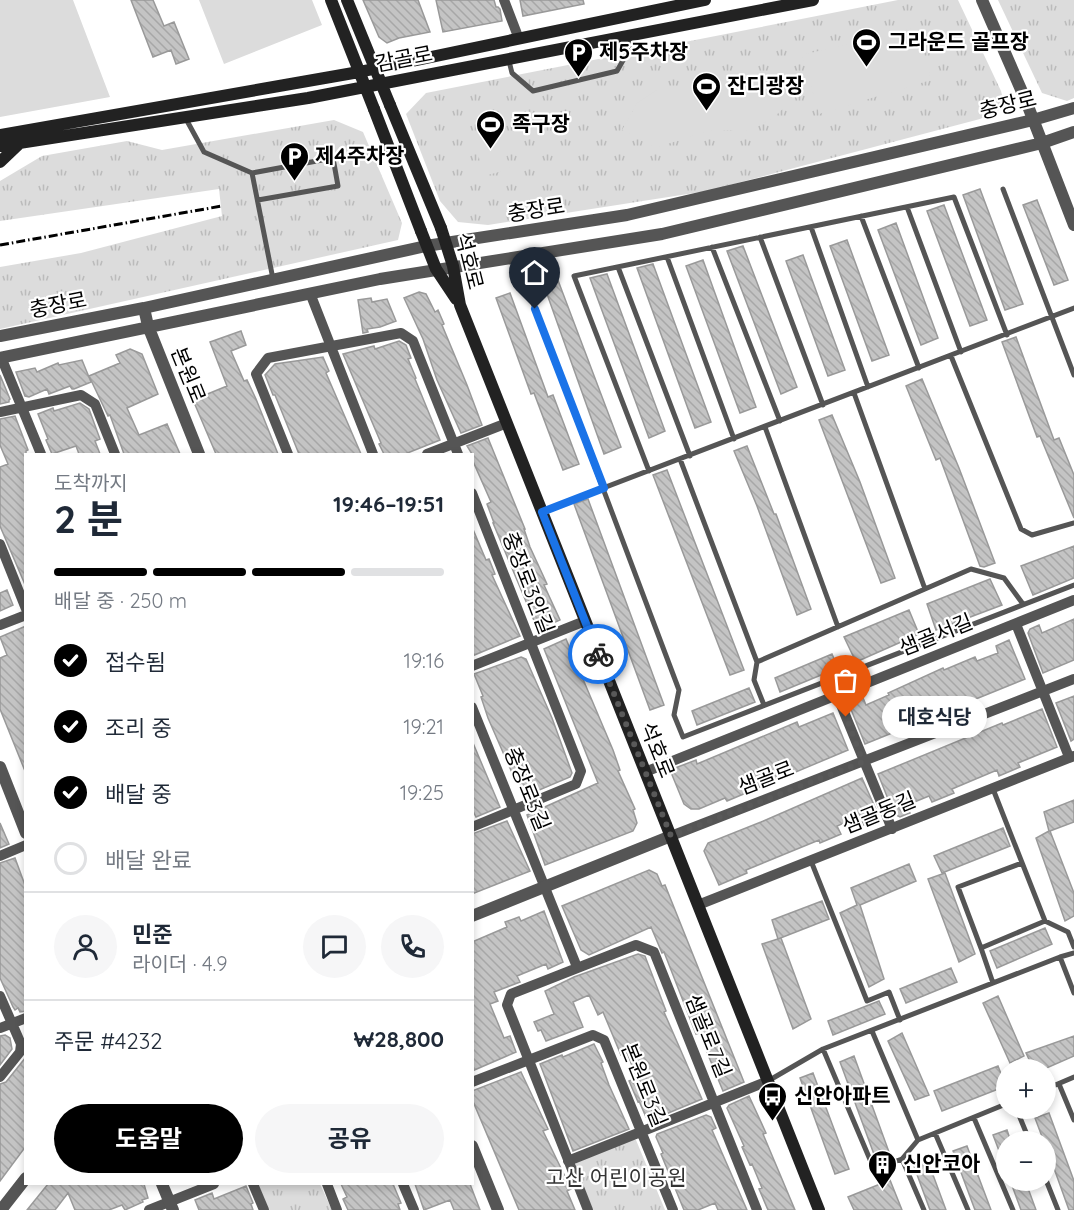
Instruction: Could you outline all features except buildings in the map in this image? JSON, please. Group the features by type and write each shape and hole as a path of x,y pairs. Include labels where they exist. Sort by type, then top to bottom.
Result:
{"main road":[{"path":"331,0 365,86"},
{"path":"347,0 381,83"},
{"name":"감골로","path":"0,135 359,72 705,0"},
{"name":"감골로","path":"0,146 308,98 813,0"},
{"name":"석호로","path":"381,83 441,228 453,266 460,305 819,1210"},
{"name":"석호로","path":"365,86 426,246 436,269 460,305"},
{"path":"0,162 23,141"}],"street":[{"path":"504,0 519,39"},
{"path":"982,0 1026,101 1074,225"},
{"name":"충장로","path":"0,336 144,308 426,246 627,215 1033,120 1074,108"},
{"name":"충장로","path":"0,358 436,269 662,234 1042,143 1074,132"},
{"path":"310,293 373,453"},
{"name":"본원로","path":"144,308 148,326 199,453"},
{"path":"288,453 256,374 268,358 401,333 414,341 455,449"},
{"path":"0,358 41,453"},
{"path":"0,412 81,395 95,404 115,453"},
{"path":"433,453 455,449 507,423"},
{"name":"충장로3안길","path":"474,498 581,771 576,784 474,825"},
{"path":"0,544 24,604"},
{"name":"샘골서길","path":"645,772 1074,600"},
{"path":"0,625 24,616"},
{"path":"474,665 585,621"},
{"path":"1016,624 1072,757"},
{"name":"샘골로","path":"474,915 1074,679"},
{"path":"837,695 892,829"},
{"name":"충장로3길","path":"474,711 545,886"},
{"name":"샘골동길","path":"698,905 1072,757"},
{"path":"0,767 2,780 24,829"},
{"path":"0,856 24,846"},
{"path":"545,886 577,967"},
{"name":"샘골로7길","path":"588,1210 507,1005 511,994 636,945 654,952 757,1210"},
{"path":"0,996 21,1044 20,1052 0,1077"},
{"path":"0,1028 24,1019"},
{"name":"본원로3길","path":"474,1081 592,1035 604,1040 673,1210"},
{"path":"568,1161 768,1081"},
{"path":"474,1151 498,1210"},
{"path":"1,1210 24,1181"},
{"path":"162,1185 171,1206"},
{"path":"149,1210 171,1206 212,1185"},
{"path":"253,1185 264,1210"},
{"path":"327,1185 338,1210"},
{"path":"403,1185 414,1210"}],"lane":[{"path":"508,59 512,73 533,91 617,71 630,48 628,36"},
{"path":"185,116 204,152 252,173 333,158 338,186 258,200"},
{"path":"252,173 273,280"},
{"path":"1003,189 1074,375"},
{"path":"649,471 574,276 954,197 1007,334"},
{"path":"907,207 961,352"},
{"path":"861,216 919,368"},
{"path":"811,226 868,387"},
{"path":"760,237 823,405"},
{"path":"712,247 780,421"},
{"path":"667,257 734,439"},
{"path":"618,267 690,456"},
{"path":"527,287 679,690 674,715 683,737 1074,585"},
{"path":"542,512 1074,308"},
{"path":"951,356 1021,529 1032,535 1074,523"},
{"path":"854,393 925,590"},
{"path":"765,427 838,627"},
{"path":"680,459 757,662 754,680 764,705"},
{"path":"757,662 971,569 1004,578 1023,604"},
{"path":"993,789 1045,921 1068,932 1074,947"},
{"path":"811,861 867,1001 889,993 900,1020"},
{"path":"993,983 958,887 1022,863"},
{"path":"981,948 1045,921"},
{"path":"768,1081 824,1049 1074,953"},
{"path":"1060,957 1074,993"},
{"path":"872,1031 918,1140"},
{"path":"824,1049 874,1169 902,1159 918,1140 996,1108"},
{"path":"1056,1084 1074,1077"},
{"path":"1059,1083 1074,1120"},
{"path":"974,1118 1013,1210"},
{"path":"935,1133 968,1210"},
{"path":"902,1159 924,1210"},
{"path":"1050,1191 1058,1210"}],"green space":[{"path":"0,0 73,0 110,97 0,117"},
{"path":"199,0 312,0 322,25 224,64"},
{"path":"898,0 958,0 1001,91 1005,107 980,119 707,191 488,225 458,222 440,201 406,114 426,93"},
{"path":"998,0 1074,0 1074,98 1067,101 1042,93"},
{"name":"그라운드 골프장","path":"917,27 931,80 819,114 802,55"},
{"name":"잔디광장","path":"736,74 764,76 778,81 785,91 786,106 773,118 750,130 708,131 655,148 622,130 637,103 658,89 686,92 709,88"},
{"path":"334,120 363,132 402,223 398,240 0,329 0,267 81,253 222,216 219,189 0,221 0,181 42,156 127,141 162,150"},
{"name":"족구장","path":"497,125 510,169 484,176 472,132"},
{"name":"고산 어린이공원","path":"630,1138 636,1140 665,1210 593,1210 575,1166 577,1161"},
{"path":"258,1185 320,1185 332,1210 269,1210"}],"railway":[{"path":"0,245 222,206"}],"way so far":[{"path":"598,654 671,836 863,762 846,717"}],"place":[{"name":"그라운드 골프장","path":"867,68"},
{"name":"제5주차장","path":"578,78"},
{"name":"잔디광장","path":"706,112"},
{"name":"족구장","path":"491,150"},
{"name":"제4주차장","path":"294,182"},
{"name":"대호식당","path":"846,717"},
{"name":"신안아파트","path":"773,1122"},
{"name":"신안코아","path":"882,1190"}],"route":[{"path":"535,309 604,488 542,512 598,654"}]}
